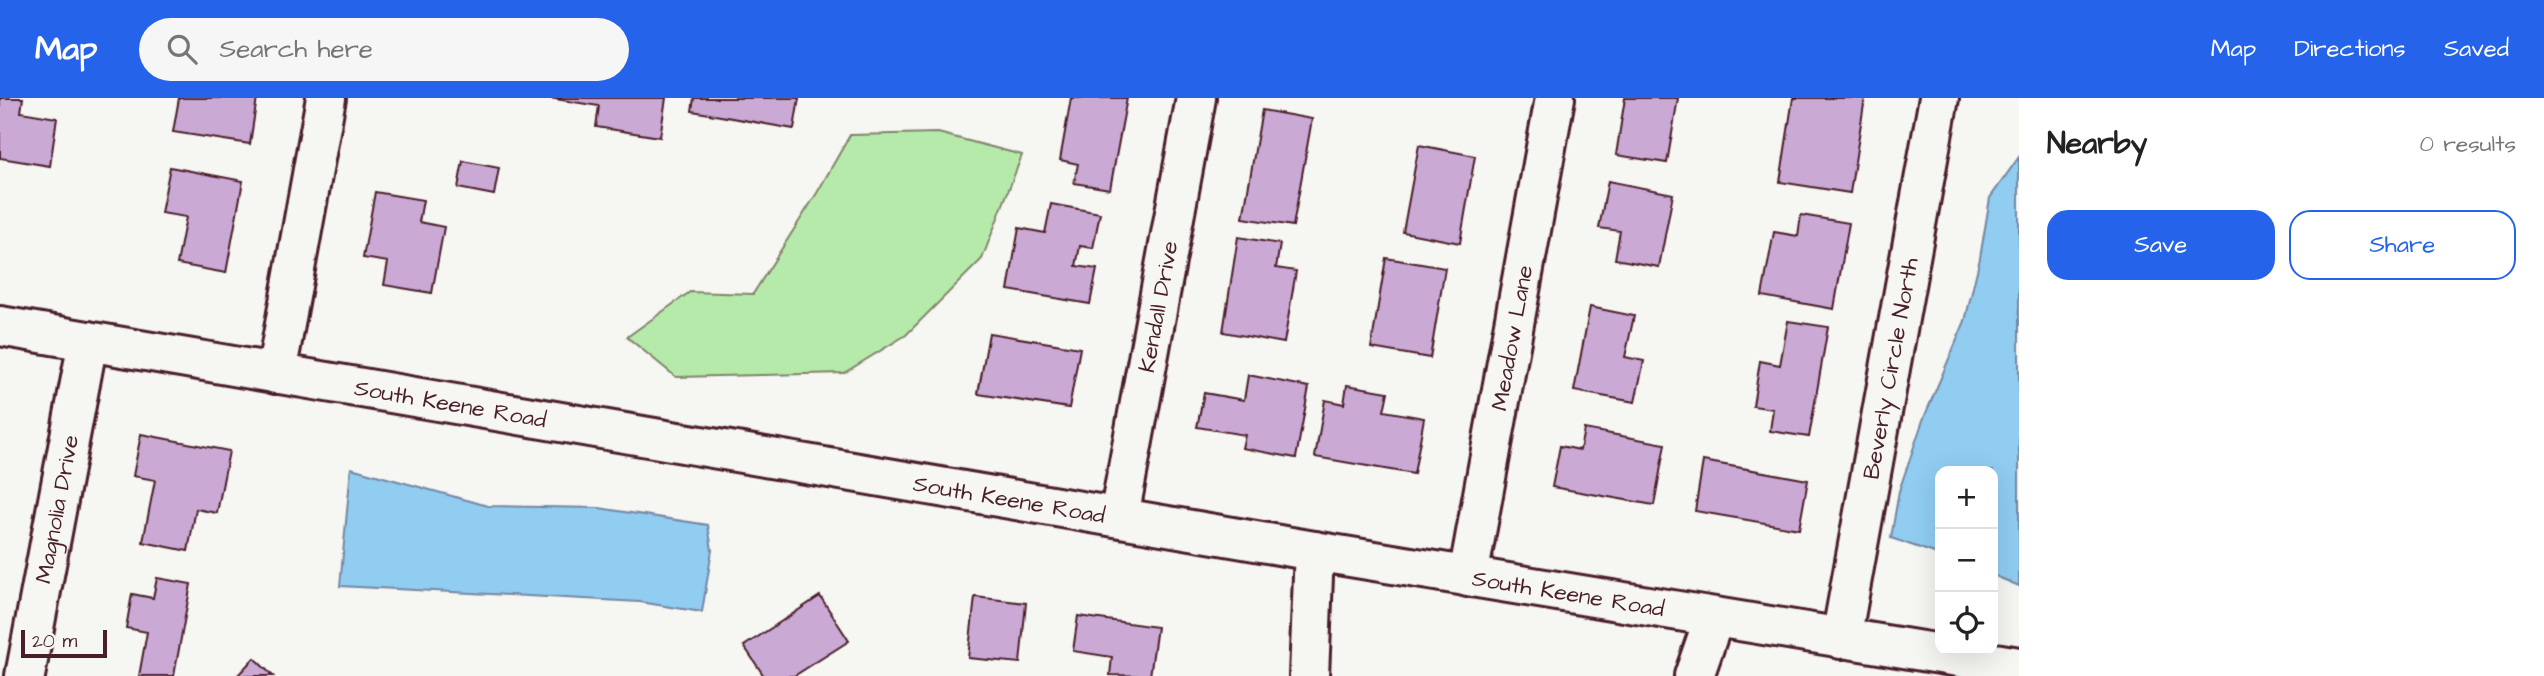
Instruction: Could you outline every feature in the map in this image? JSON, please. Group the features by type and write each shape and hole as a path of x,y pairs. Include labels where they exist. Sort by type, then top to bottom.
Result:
{"street":[{"path":"276,374 326,98"},
{"name":"Kendall Drive","path":"1119,517 1195,98"},
{"name":"Meadow Lane","path":"1468,577 1555,98"},
{"name":"Beverly Circle North","path":"1841,639 1939,98"},
{"name":"South Keene Road","path":"0,326 1314,551 2019,667"},
{"name":"Magnolia Drive","path":"25,676 88,341"},
{"path":"1309,676 1314,551"},
{"path":"1694,676 1714,618"}],"green space":[{"path":"938,133 1022,155 982,259 906,335 844,373 676,377 627,337 690,292 753,294 850,135"}],"water":[{"path":"2019,157 2019,586 1998,577 1998,466 1935,466 1935,553 1891,538 1899,491 1923,420 1965,321 1980,258 1990,198"},
{"path":"351,468 488,506 599,508 708,525 712,550 702,612 640,602 340,586"}],"building":[{"path":"0,98 23,98 21,112 57,118 50,166 0,158"},
{"path":"179,98 257,98 250,144 173,132"},
{"path":"549,98 666,98 660,137 596,127 599,106"},
{"path":"694,98 799,98 794,129 692,111"},
{"path":"1071,98 1127,98 1110,189 1074,183 1078,164 1060,160"},
{"path":"1625,98 1678,98 1667,163 1616,155"},
{"path":"1793,98 1865,98 1850,193 1780,182"},
{"path":"1262,110 1312,119 1293,226 1243,218"},
{"path":"1419,145 1475,156 1460,243 1403,232"},
{"path":"463,161 499,168 494,195 458,188"},
{"path":"170,167 243,181 226,273 177,264 186,217 161,213"},
{"path":"1608,181 1673,194 1659,267 1615,259 1620,231 1599,228"},
{"path":"375,192 423,200 419,222 444,227 432,293 384,285 388,262 363,258"},
{"path":"1051,204 1100,213 1093,248 1080,246 1076,266 1097,269 1090,304 1008,290 1019,228 1045,233"},
{"path":"1801,215 1849,223 1834,309 1762,296 1774,232 1798,236"},
{"path":"1238,237 1280,244 1276,268 1296,271 1284,343 1223,332"},
{"path":"1386,258 1445,268 1430,358 1371,348"},
{"path":"1590,307 1634,316 1625,357 1644,361 1635,402 1574,391"},
{"path":"1788,321 1828,327 1809,437 1770,431 1773,409 1753,406 1760,361 1780,365"},
{"path":"989,333 1080,348 1069,408 978,394"},
{"path":"1248,375 1309,387 1296,458 1242,448 1245,435 1197,427 1204,393 1244,400"},
{"path":"1347,385 1388,392 1384,411 1424,418 1414,474 1315,457 1325,400 1344,404"},
{"path":"1584,429 1665,444 1654,505 1552,487 1560,446 1580,450"},
{"path":"141,434 229,451 217,513 196,509 188,551 143,542 155,480 133,476"},
{"path":"1703,461 1808,480 1799,529 1695,511"},
{"path":"157,578 191,584 174,676 139,676 147,632 126,628 132,594 153,598"},
{"path":"820,596 849,641 794,676 764,676 744,646"},
{"path":"975,597 1026,603 1020,663 968,658"},
{"path":"1078,616 1157,627 1150,676 1110,675 1112,657 1073,651"},
{"path":"254,658 273,676 237,676"}]}
